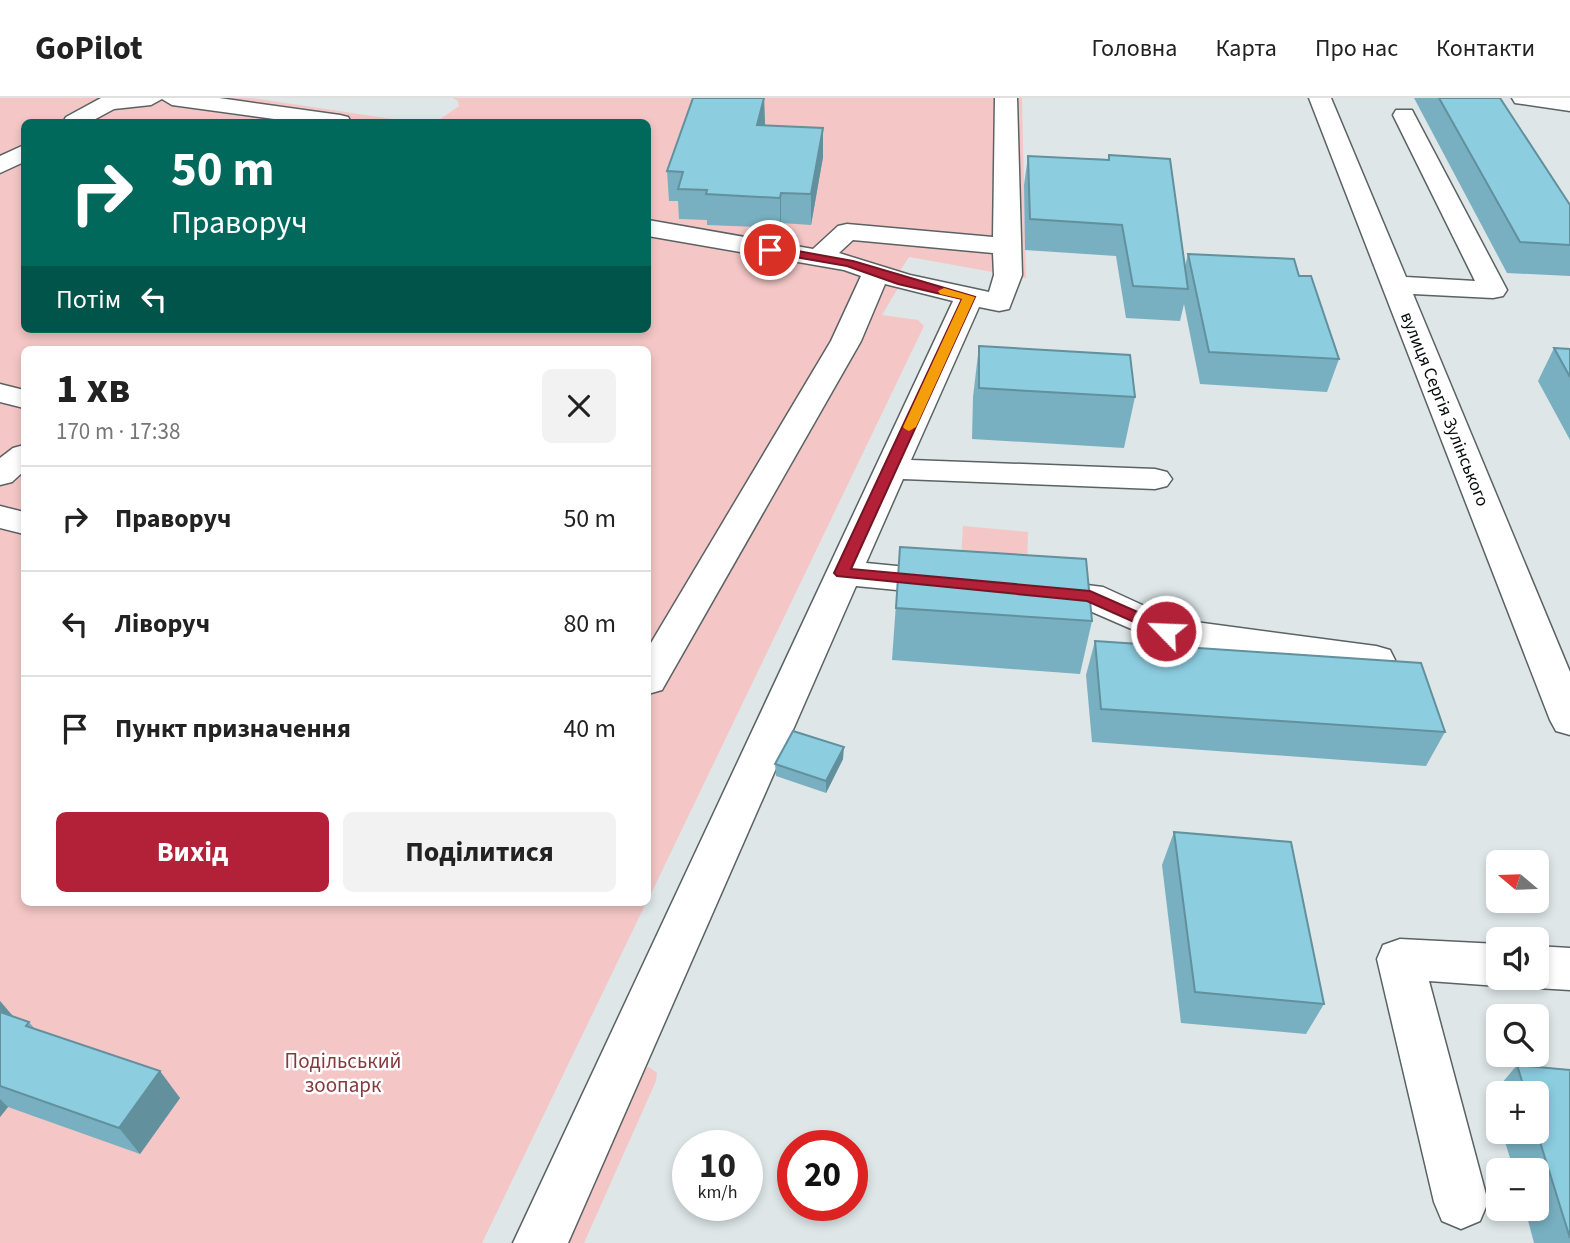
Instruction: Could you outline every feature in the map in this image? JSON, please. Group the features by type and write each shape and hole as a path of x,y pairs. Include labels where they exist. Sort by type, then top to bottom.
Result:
{"street":[{"path":"79,119 108,103 151,98"},
{"path":"173,98 319,119"},
{"path":"651,229 849,263 877,273 999,303 1008,275 1006,98"},
{"name":"вулиця Сергія Зулінського","path":"1320,98 1570,720"},
{"path":"1523,98 1570,104"},
{"path":"1395,285 1493,290 1404,115"},
{"path":"0,166 21,154"},
{"path":"819,258 847,232 1006,246"},
{"path":"651,675 846,341 877,273"},
{"path":"540,1243 969,297"},
{"path":"0,393 21,398"},
{"path":"0,475 21,457"},
{"path":"890,469 1155,479"},
{"path":"0,517 21,522"},
{"path":"842,573 1090,596 1166,631 1376,660"},
{"path":"1461,1202 1400,959 1486,964"},
{"path":"1549,968 1570,969"}],"green space":[{"name":"Подільський зоопарк","path":"0,98 252,98 392,119 21,119 21,333 651,333 651,119 440,119 459,106 458,101 453,98 1022,98 1026,278 909,257 900,271 907,273 882,315 918,320 924,326 651,894 651,346 21,346 21,906 645,906 482,1243 0,1243"},
{"path":"963,526 1028,532 1027,566 961,560"},
{"path":"649,1067 657,1073 656,1081 584,1243 563,1243 641,1071"}],"building":[{"path":"693,98 764,98 757,125 823,128 811,194 781,193 780,198 706,194 707,190 678,189 683,172 667,171"},
{"path":"1439,98 1500,98 1570,205 1570,245 1520,242"},
{"path":"1109,155 1170,159 1188,289 1133,286 1122,225 1030,219 1028,156 1109,160"},
{"path":"1188,254 1294,259 1299,276 1311,276 1339,359 1209,352"},
{"path":"979,346 1130,355 1135,397 979,388"},
{"path":"1554,348 1570,349 1570,377"},
{"path":"900,547 1086,559 1092,621 896,608"},
{"path":"1095,641 1421,663 1445,732 1101,709"},
{"path":"793,731 844,747 826,781 775,764"},
{"path":"1174,832 1291,842 1324,1004 1195,992"},
{"path":"0,1012 29,1022 26,1026 160,1071 119,1128 0,1086"},
{"path":"1518,1067 1570,1070 1570,1238 1549,1171 1549,1158 1545,1158 1541,1144 1549,1144 1549,1081 1522,1081"}],"slow traffic":[{"path":"909,427 969,297 944,291"}],"route":[{"path":"770,250 849,263 902,281 969,297 842,573 1090,596 1166,631"}]}
